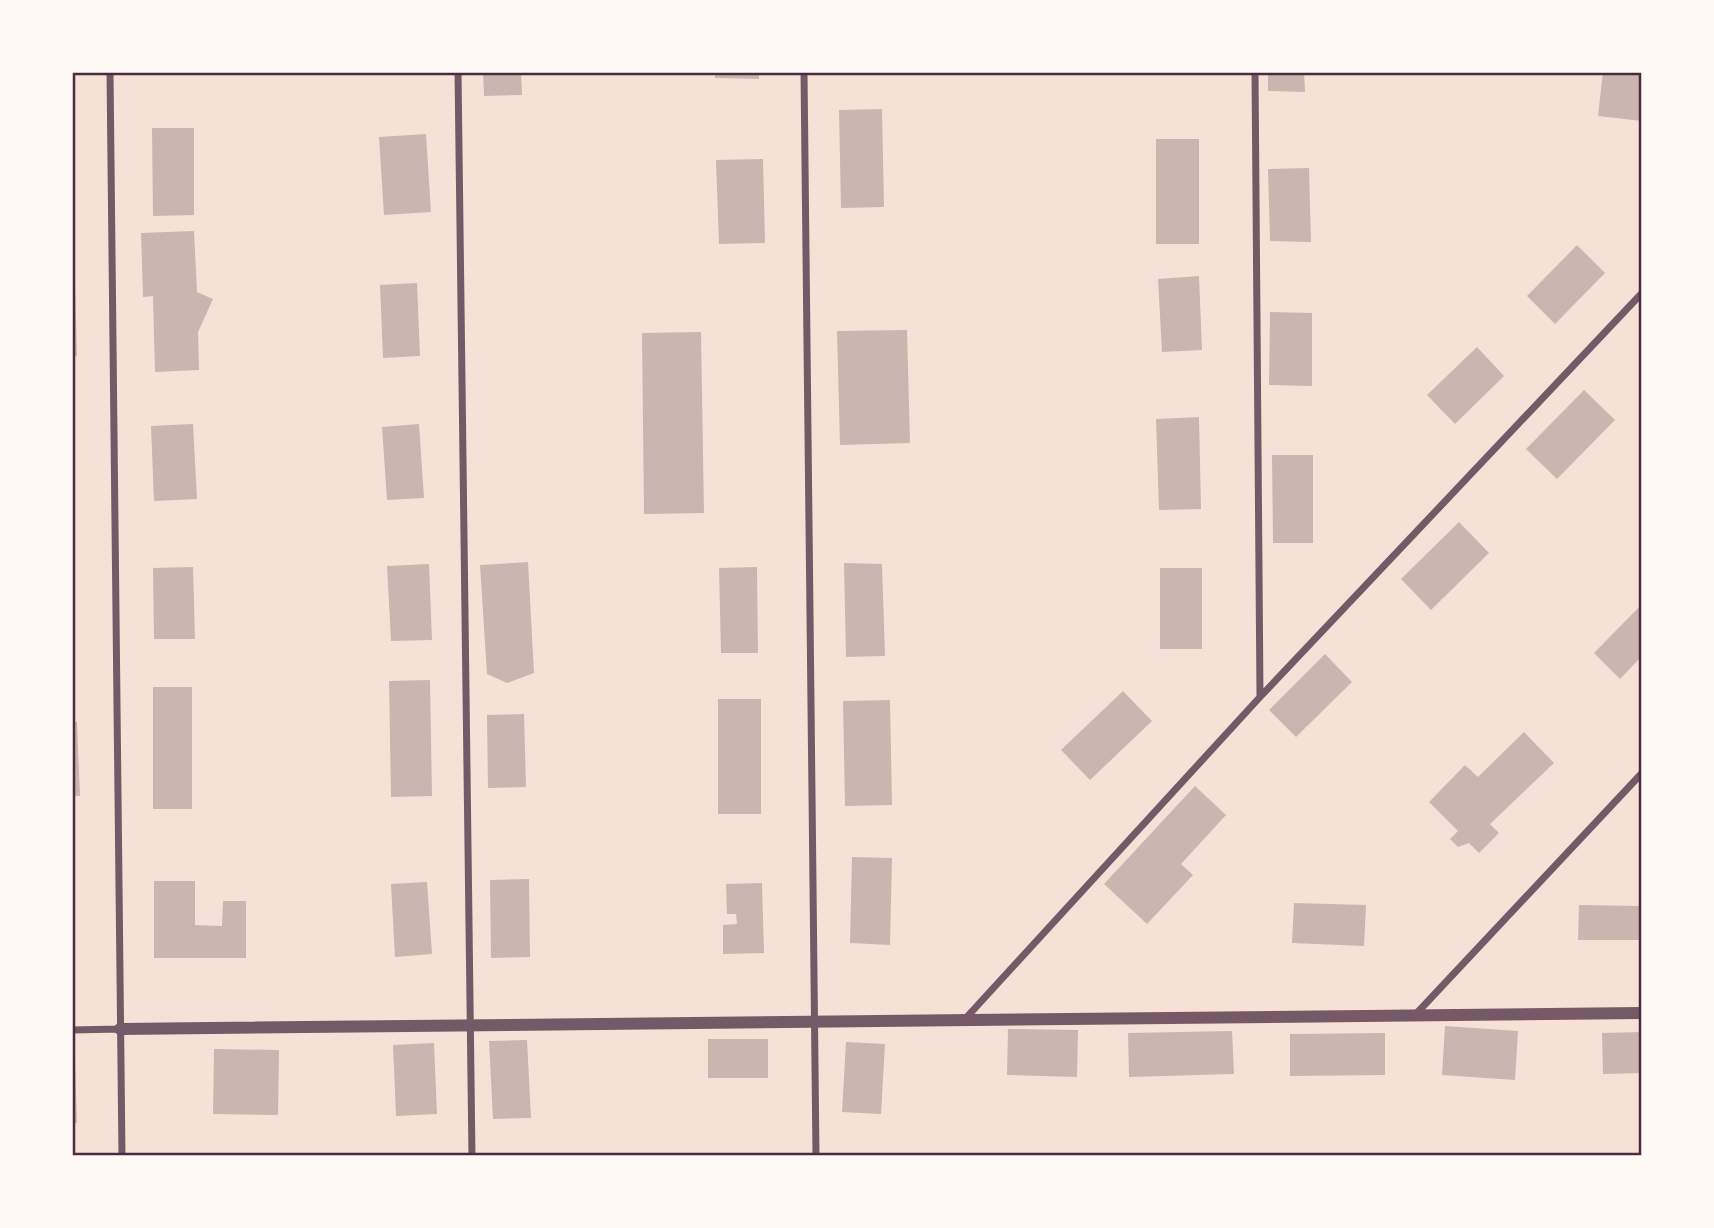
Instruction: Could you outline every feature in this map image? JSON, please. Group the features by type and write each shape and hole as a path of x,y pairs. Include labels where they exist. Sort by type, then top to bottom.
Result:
{"street":[{"path":"110,72 122,1156"},
{"path":"458,72 472,1156"},
{"path":"804,72 817,1021 816,1156"},
{"path":"1255,72 1260,697"},
{"path":"964,1020 1260,697 1642,293"},
{"path":"1415,1015 1642,774"},
{"path":"72,1030 1642,1013"}],"building":[{"path":"483,72 521,72 522,95 484,96"},
{"path":"715,72 759,72 759,79 715,78"},
{"path":"1268,72 1304,72 1305,92 1268,91"},
{"path":"1603,72 1642,72 1642,121 1598,116"},
{"path":"882,109 884,207 841,208 839,110"},
{"path":"152,128 194,128 194,215 153,216"},
{"path":"426,134 431,212 384,215 379,137"},
{"path":"1156,139 1199,139 1199,244 1156,244"},
{"path":"763,159 765,243 719,244 716,160"},
{"path":"1309,168 1311,242 1270,241 1268,169"},
{"path":"194,231 197,292 213,299 198,332 199,370 155,372 153,296 143,297 141,233"},
{"path":"1577,245 1605,273 1555,324 1527,296"},
{"path":"1199,276 1202,350 1162,352 1158,279"},
{"path":"72,283 75,283 77,356 72,356"},
{"path":"417,283 420,356 383,358 380,285"},
{"path":"1270,312 1312,313 1312,386 1269,385"},
{"path":"907,330 910,443 840,445 837,331"},
{"path":"701,332 704,513 644,514 642,333"},
{"path":"1477,347 1504,376 1455,424 1427,395"},
{"path":"1584,390 1615,420 1557,479 1526,449"},
{"path":"1199,417 1201,509 1159,510 1156,419"},
{"path":"193,424 197,499 154,501 151,426"},
{"path":"419,424 424,498 387,500 382,427"},
{"path":"1272,455 1313,455 1313,543 1273,543"},
{"path":"1459,522 1489,553 1431,610 1401,579"},
{"path":"528,562 534,673 507,683 487,674 480,565"},
{"path":"844,563 882,564 885,656 846,657"},
{"path":"429,564 432,640 391,641 387,566"},
{"path":"193,567 195,639 154,639 153,568"},
{"path":"757,567 758,653 721,653 719,568"},
{"path":"1160,568 1202,568 1202,649 1160,649"},
{"path":"1642,604 1642,656 1620,679 1594,653"},
{"path":"1325,654 1352,682 1296,737 1269,710"},
{"path":"430,680 432,796 391,797 389,681"},
{"path":"153,687 192,687 192,809 153,809"},
{"path":"1123,691 1152,721 1090,780 1061,750"},
{"path":"718,699 761,699 761,814 718,814"},
{"path":"890,700 892,805 845,806 843,701"},
{"path":"524,714 526,787 488,788 487,715"},
{"path":"72,722 77,722 80,796 72,796"},
{"path":"1524,732 1554,763 1490,824 1499,833 1479,853 1469,843 1458,847 1450,839 1458,831 1429,802 1465,765 1478,777"},
{"path":"1195,786 1226,815 1181,864 1193,875 1147,924 1104,884"},
{"path":"852,857 892,858 890,945 850,943"},
{"path":"529,879 530,957 491,958 490,880"},
{"path":"154,881 195,881 195,925 222,926 223,901 246,901 246,958 154,958"},
{"path":"427,882 432,954 395,957 391,884"},
{"path":"762,883 764,953 723,954 723,925 737,924 736,914 727,914 726,884"},
{"path":"1294,903 1366,905 1364,946 1292,943"},
{"path":"1579,905 1642,906 1642,940 1578,940"},
{"path":"1445,1026 1518,1031 1515,1080 1442,1075"},
{"path":"1008,1029 1078,1030 1077,1077 1007,1075"},
{"path":"1232,1031 1234,1074 1129,1077 1128,1033"},
{"path":"1642,1032 1642,1073 1603,1074 1602,1033"},
{"path":"1385,1033 1385,1075 1290,1076 1290,1034"},
{"path":"708,1039 768,1039 768,1078 708,1078"},
{"path":"527,1040 531,1118 493,1119 489,1041"},
{"path":"846,1042 885,1044 881,1114 842,1112"},
{"path":"434,1043 437,1114 396,1116 393,1045"},
{"path":"214,1049 279,1050 278,1115 213,1114"},
{"path":"75,1060 77,1123 72,1123 72,1061"}]}
